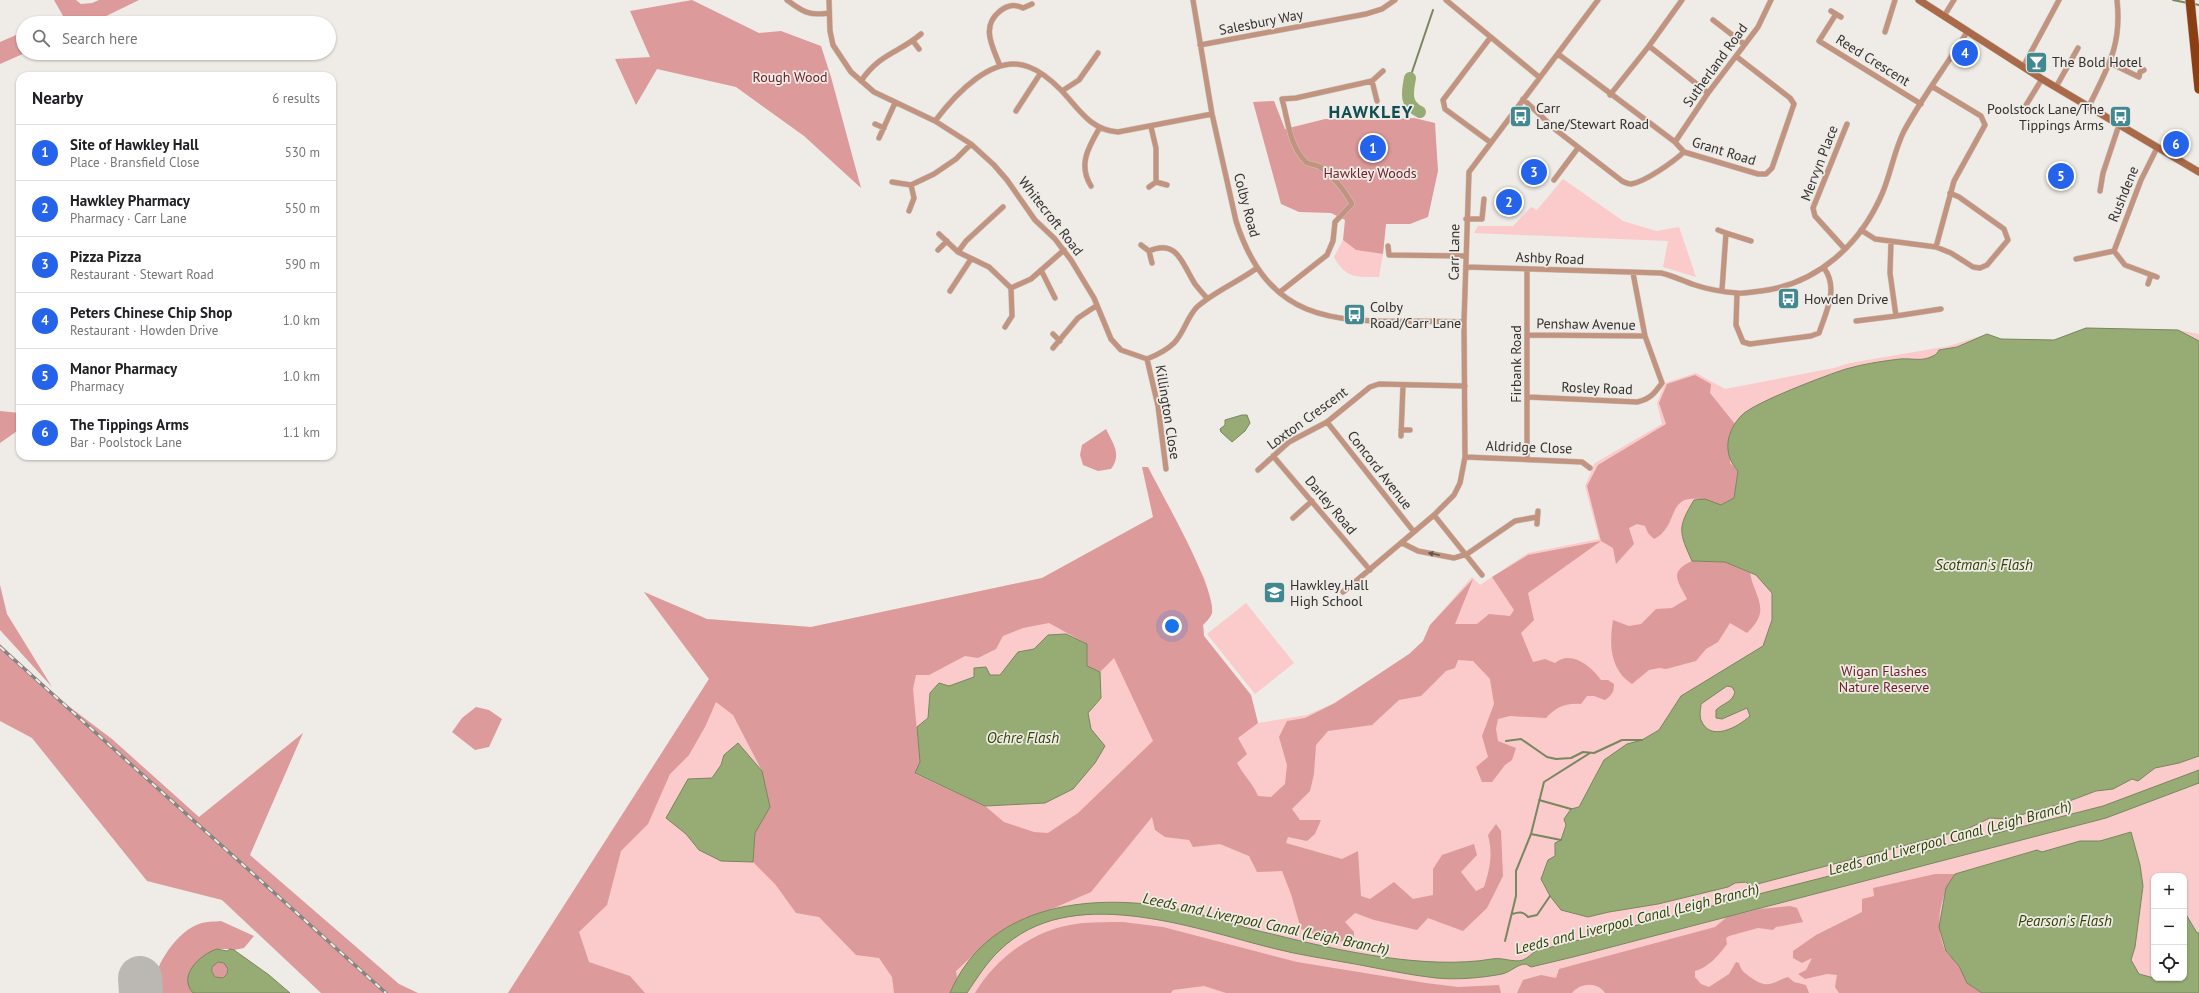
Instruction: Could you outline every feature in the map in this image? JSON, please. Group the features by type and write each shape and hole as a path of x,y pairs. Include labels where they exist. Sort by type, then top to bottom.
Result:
{"highway":[{"path":"2190,0 2199,89"}],"main road":[{"path":"1919,0 2042,79 2199,172"}],"street":[{"path":"787,0 801,11 814,15 829,13"},
{"name":"Whitecroft Road","path":"829,0 833,45 850,72 874,92 936,121 971,144 994,165 1035,220 1064,250 1094,298 1096,306 1111,339 1121,350 1147,359"},
{"name":"Colby Road","path":"1193,0 1212,114 1236,221 1241,238 1257,268 1280,292 1303,309 1327,317 1464,322"},
{"name":"Salesbury Way","path":"1200,45 1366,14 1382,9 1395,0"},
{"path":"1446,0 1490,38 1539,77"},
{"name":"Carr Lane","path":"1343,592 1434,515 1450,500 1457,489 1462,476 1465,457 1464,322 1466,219 1469,172 1598,0"},
{"path":"1610,95 1649,46 1682,0"},
{"name":"Sutherland Road","path":"1675,142 1708,93 1737,57 1744,44 1758,27 1771,0"},
{"path":"1885,32 1895,0"},
{"path":"1944,16 1954,0"},
{"path":"2024,67 2059,0"},
{"path":"2089,106 2110,62 2117,42 2117,0"},
{"path":"1000,66 990,43 989,29 991,22 1005,7 1015,5 1023,8 1032,4"},
{"name":"Reed Crescent","path":"1841,17 1833,12 1819,41 1921,104"},
{"path":"1713,20 1744,44"},
{"path":"1633,273 1661,273 1678,277 1695,285 1737,294 1783,287 1798,282 1824,268 1861,230 1882,194 1897,147 1921,104 1968,32"},
{"path":"861,81 867,72 884,57 913,42 921,34"},
{"path":"1490,38 1443,100 1445,109 1490,142"},
{"path":"913,42 919,49"},
{"path":"1649,46 1708,93"},
{"path":"2056,87 2078,48"},
{"path":"1062,91 1079,80 1098,53"},
{"name":"Grant Road","path":"1558,54 1610,95 1675,142 1684,152 1758,174 1766,174 1772,168 1794,104 1790,98 1737,57"},
{"path":"2110,62 2140,80 2140,72 2144,70"},
{"path":"936,121 958,92 982,75 1000,66 1011,65 1029,67 1040,74 1062,91 1099,129 1118,132 1151,127 1212,114"},
{"path":"1280,292 1327,255 1333,242 1335,222 1352,204 1332,176 1319,166 1306,162 1298,151 1292,140 1282,99 1296,98 1372,81 1383,70"},
{"path":"1016,111 1040,74"},
{"path":"2023,110 2042,79"},
{"path":"1372,81 1377,101"},
{"path":"1933,87 1981,116 1985,122 1985,129 1964,162 1950,193 1936,247"},
{"path":"1523,99 1578,148 1622,181 1631,184 1666,166 1684,152"},
{"path":"879,138 895,103"},
{"path":"875,124 884,128"},
{"name":"Mervyn Place","path":"1844,248 1815,216 1813,208 1847,124"},
{"path":"2100,191 2103,173 2119,125"},
{"path":"1151,127 1156,148 1156,182"},
{"path":"1091,186 1085,177 1083,165 1087,150 1099,129"},
{"path":"892,182 911,184 945,168 971,144"},
{"path":"1554,180 1578,148"},
{"name":"Rushdene","path":"2114,251 2140,180 2157,148"},
{"path":"1156,182 1167,185"},
{"path":"1149,187 1156,182"},
{"path":"909,211 914,198 911,184"},
{"path":"1861,230 1876,240 1936,247 1951,253 1972,267 1980,268 1987,265 2008,240 2004,229 1959,197 1950,193"},
{"path":"1466,219 1482,219 1484,199"},
{"path":"958,252 966,241 1003,208"},
{"path":"1718,230 1751,241"},
{"path":"1722,290 1726,233"},
{"path":"939,234 958,252 989,267 1011,288 1012,316 1005,327"},
{"path":"938,250 947,242"},
{"path":"1891,242 1890,273 1896,316"},
{"path":"1140,245 1149,251 1152,263"},
{"path":"1388,246 1389,255 1466,256"},
{"path":"1149,251 1157,247 1166,248 1178,255 1196,285 1208,298"},
{"path":"1011,288 1031,279 1064,250"},
{"path":"2076,259 2114,251 2125,265 2157,277"},
{"path":"950,291 971,259"},
{"path":"1147,359 1162,352 1175,342 1188,317 1208,298 1233,285 1257,268"},
{"name":"Ashby Road","path":"1466,268 1633,273"},
{"path":"1737,294 1736,325 1743,342 1750,344 1811,336 1819,333 1831,294 1832,282 1824,268"},
{"name":"Firbank Road","path":"1527,460 1528,269"},
{"path":"1041,270 1055,298"},
{"name":"Rosley Road","path":"1528,397 1637,402 1648,400 1662,383 1645,336 1633,273"},
{"path":"2148,284 2151,275"},
{"path":"1053,348 1078,318 1096,306"},
{"path":"1856,321 1941,309"},
{"path":"1052,334 1060,340"},
{"name":"Penshaw Avenue","path":"1528,335 1645,336"},
{"name":"Killington Close","path":"1147,359 1158,406 1166,469"},
{"name":"Loxton Crescent","path":"1258,470 1289,442 1327,422 1370,387 1379,384 1403,386 1465,386"},
{"path":"1403,386 1401,433 1410,430"},
{"name":"Concord Avenue","path":"1327,422 1414,532"},
{"name":"Darley Road","path":"1273,456 1370,570"},
{"name":"Aldridge Close","path":"1465,457 1582,462 1590,468"},
{"path":"1293,518 1312,501"},
{"path":"1537,524 1538,511"},
{"path":"1434,515 1467,554 1482,575"},
{"path":"1402,543 1418,551 1454,558 1467,554 1499,530 1515,522 1538,517"}],"green space":[{"path":"54,0 76,0 81,4 92,3 99,0 139,0 106,16 63,16"},
{"name":"Rough Wood","path":"692,0 759,33 781,31 821,46 831,77 861,188 804,136 736,87 657,69 636,105 615,59 650,57 630,11"},
{"path":"16,35 16,57 0,64 0,42"},
{"name":"Hawkley Woods","path":"1274,101 1285,129 1325,119 1378,120 1414,118 1435,123 1438,171 1428,217 1410,224 1386,224 1383,254 1356,250 1343,240 1345,220 1331,213 1299,212 1281,204 1253,102"},
{"path":"1563,179 1623,221 1656,231 1679,227 1696,277 1663,267 1668,241 1474,233 1478,226 1513,226 1531,207 1537,210"},
{"path":"1343,240 1356,250 1383,254 1379,277 1353,275 1343,269 1334,257"},
{"name":"Wigan Flashes Nature Reserve","path":"2086,328 2178,330 2199,334 2199,993 508,993 709,679 644,592 707,619 811,627 1042,578 1153,517 1186,545 1205,579 1212,606 1211,615 1203,625 1204,636 1251,695 1258,723 1307,715 1332,704 1410,655 1423,641 1430,625 1472,577 1480,585 1528,553 1599,539 1585,486 1595,463 1662,424 1657,403 1665,383 1696,373 1725,389 1834,368 1850,363 1949,346 1987,334 2001,339 2054,340"},
{"path":"1695,375 1711,384 1710,393 1735,424 1731,430 1730,463 1738,471 1734,499 1721,505 1702,500 1689,499 1681,502 1676,508 1669,524 1663,532 1654,539 1648,533 1645,526 1637,524 1629,528 1634,544 1616,564 1613,548 1601,541 1587,486 1598,465 1666,424 1659,403 1667,384"},
{"path":"0,411 16,413 16,432 0,443"},
{"path":"1106,429 1114,444 1116,459 1111,469 1098,471 1083,465 1080,455 1082,445"},
{"path":"1142,467 1148,467 1186,540 1206,583 1211,601 1212,613 1210,618 1203,625 1204,636 1251,695 1258,723 1238,738 1247,754 1237,763 1258,796 1271,797 1285,784 1287,765 1279,737 1287,721 1305,718 1335,703 1409,654 1423,641 1430,625 1473,579 1455,624 1477,624 1489,614 1510,616 1514,610 1492,577 1528,555 1601,541 1528,593 1534,620 1521,633 1533,662 1545,659 1555,663 1561,659 1568,658 1581,661 1587,665 1601,680 1608,680 1614,684 1611,695 1605,700 1594,696 1587,696 1581,704 1562,706 1546,718 1510,716 1498,719 1496,729 1498,741 1516,748 1512,760 1505,765 1492,782 1482,782 1476,767 1488,757 1482,736 1494,704 1490,679 1473,661 1458,660 1455,668 1446,671 1421,696 1399,700 1372,725 1328,731 1316,745 1314,774 1310,791 1292,809 1300,820 1321,820 1315,834 1307,841 1288,837 1286,843 1342,859 1358,851 1361,896 1370,899 1394,882 1413,899 1433,895 1433,869 1442,855 1474,844 1477,855 1461,872 1476,891 1484,887 1490,861 1490,842 1488,835 1496,824 1501,831 1503,876 1487,908 1463,931 1428,918 1417,930 1374,920 1355,913 1345,922 1354,932 1354,942 1332,941 1301,929 1291,894 1282,871 1257,872 1249,856 1220,844 1193,847 1189,840 1165,837 1155,830 1152,817 1091,892 1026,918 1008,927 983,946 956,971 957,978 950,993 894,993 892,977 879,958 856,955 819,917 796,913 775,884 753,862 755,833 770,807 762,771 733,715 716,702 705,727 689,755 670,774 648,824 621,851 607,905 579,932 589,962 630,976 645,993 508,993 709,679 644,592 707,619 811,627 1042,578 1153,517","holes":["1049,623 1087,644 1087,666 1100,672 1114,658 1153,741 1078,813 1048,833 1034,832 1004,822 985,806 915,774 920,762 913,689 916,675 929,675 965,656 978,658 996,649 1003,636 1023,628"]},
{"path":"1692,561 1725,562 1750,573 1760,604 1759,617 1755,625 1747,633 1730,623 1718,642 1706,649 1696,661 1666,669 1659,668 1649,670 1632,684 1619,671 1615,664 1611,647 1613,620 1629,626 1641,624 1656,609 1672,608 1687,599 1678,582 1677,573 1685,565"},
{"path":"0,585 7,614 52,687 0,630"},
{"path":"1246,603 1294,663 1255,694 1207,634"},
{"path":"0,644 59,699 112,739 199,817 303,733 250,855 399,984 418,993 321,993 222,900 147,881 32,738 0,721"},
{"path":"476,707 489,710 502,719 489,747 475,750 452,732 462,718"},
{"path":"1935,874 1955,874 1942,901 1940,911 1940,931 1945,950 1958,964 1969,984 1982,993 1839,993 1835,987 1837,975 1827,974 1805,979 1798,974 1806,970 1812,958 1802,963 1793,958 1793,951 1816,935 1862,912 1862,899 1874,896 1873,888"},
{"path":"1790,906 1797,908 1803,922 1776,927 1773,930 1758,928 1729,936 1726,938 1727,944 1721,952 1705,967 1695,971 1695,977 1701,984 1709,987 1729,974 1736,962 1739,963 1744,972 1760,983 1768,984 1788,977 1794,982 1806,985 1809,993 1605,993 1602,989 1594,985 1585,985 1576,989 1572,993 1517,993 1523,980 1541,975 1556,978 1559,969 1715,927 1727,917 1760,909"},
{"path":"221,921 254,936 244,948 234,950 217,949 188,982 193,993 154,993 156,974 161,963 167,952 182,934 199,924"},
{"path":"1123,922 1163,927 1297,962 1458,987 1499,985 1501,993 1226,993 1204,986 1173,990 1171,993 975,993 984,979 1007,955 1035,937 1050,930 1083,923"},
{"path":"217,962 223,962 228,967 226,976 223,978 217,978 212,973 212,967"}],"water":[{"name":"Scotman's Flash","path":"2086,328 2178,330 2199,341 2199,756 2179,763 2155,768 2138,781 2132,779 2113,789 2096,791 2064,803 2006,819 1990,818 1967,829 1750,886 1746,882 1735,883 1728,887 1658,904 1588,917 1561,910 1550,896 1541,879 1548,860 1555,856 1555,843 1561,840 1566,825 1564,819 1571,809 1579,807 1604,760 1627,744 1642,740 1659,730 1681,696 1763,646 1772,620 1772,593 1756,575 1725,562 1692,561 1682,536 1682,524 1688,509 1694,500 1705,499 1721,505 1734,498 1738,471 1730,457 1728,443 1732,428 1742,415 1761,403 1776,396 1846,369 1893,360 1925,359 1935,355 1939,350 1957,347 1987,334 2001,339 2054,340","holes":["1727,686 1732,687 1735,692 1734,696 1730,701 1716,710 1716,718 1722,719 1747,708 1750,716 1732,728 1724,731 1711,731 1705,727 1701,720 1701,704"]},
{"path":"1247,415 1250,423 1245,431 1232,442 1221,432 1220,429 1225,425 1225,420"},
{"name":"Ochre Flash","path":"1066,634 1087,644 1087,666 1100,672 1101,698 1088,713 1091,729 1105,746 1095,763 1073,789 1045,803 985,806 915,773 920,762 917,727 928,718 930,693 939,683 949,686 974,677 974,668 986,667 990,675 1000,675 1018,652 1034,649 1048,635"},
{"path":"738,743 762,771 770,807 755,833 753,862 721,861 699,850 686,834 666,818 688,779 712,778 721,765 724,755"},
{"name":"Leeds and Liverpool Canal (Leigh Branch)","path":"2199,770 2199,783 2106,818 1573,957 1531,967 1523,964 1502,974 1461,979 1426,977 1292,953 1206,930 1169,922 1132,916 1096,914 1061,918 1029,930 995,955 982,970 967,993 950,993 966,964 987,942 1011,925 1039,913 1068,906 1099,903 1131,903 1162,906 1262,932 1355,953 1440,962 1467,962 1496,959 1519,961 1525,959 1536,951 2103,806"},
{"name":"Pearson's Flash","path":"2131,832 2140,865 2143,886 2135,947 2131,960 2139,974 2151,977 2151,981 2187,981 2187,916 2197,933 2199,933 2199,993 1982,993 1967,983 1959,966 1946,951 1939,927 1946,888 1955,874 2037,850 2042,852 2080,841 2100,841"},
{"path":"217,949 227,951 230,949 234,950 269,975 290,993 193,993 189,986 189,972 198,960","holes":["218,962 224,963 228,969 227,974 223,978 215,977 212,972 212,967"]}],"waterway":[{"path":"2173,0 2188,3"},
{"path":"2194,4 2199,5"},
{"path":"1410,78 1433,10"},
{"path":"1410,78 1408,89 1409,102 1420,112"},
{"path":"1506,741 1521,739 1547,757 1556,759 1571,758 1583,752 1594,753 1622,740 1642,740"},
{"path":"1505,941 1516,896 1516,871 1531,834 1544,782 1590,753"},
{"path":"1539,800 1571,809"},
{"path":"1531,834 1561,840"},
{"path":"1512,914 1521,912 1528,917 1537,915 1550,896"}],"runway":[{"path":"140,978 141,993"}],"railway":[{"path":"0,647 386,993"}],"place":[{"name":"Peters Chinese Chip Shop","path":"1965,53"},
{"name":"The Bold Hotel","path":"2036,62"},
{"name":"Carr Lane/Stewart Road","path":"1520,116"},
{"name":"Poolstock Lane/The Tippings Arms","path":"2120,117"},
{"name":"The Tippings Arms","path":"2176,144"},
{"name":"Site of Hawkley Hall","path":"1373,148"},
{"name":"Pizza Pizza","path":"1534,172"},
{"name":"Manor Pharmacy","path":"2061,176"},
{"name":"Hawkley Pharmacy","path":"1509,202"},
{"name":"Howden Drive","path":"1789,299"},
{"name":"Colby Road/Carr Lane","path":"1355,315"},
{"name":"Hawkley Hall High School","path":"1274,593"}],"district":[{"name":"HAWKLEY","path":"1371,112"}]}
